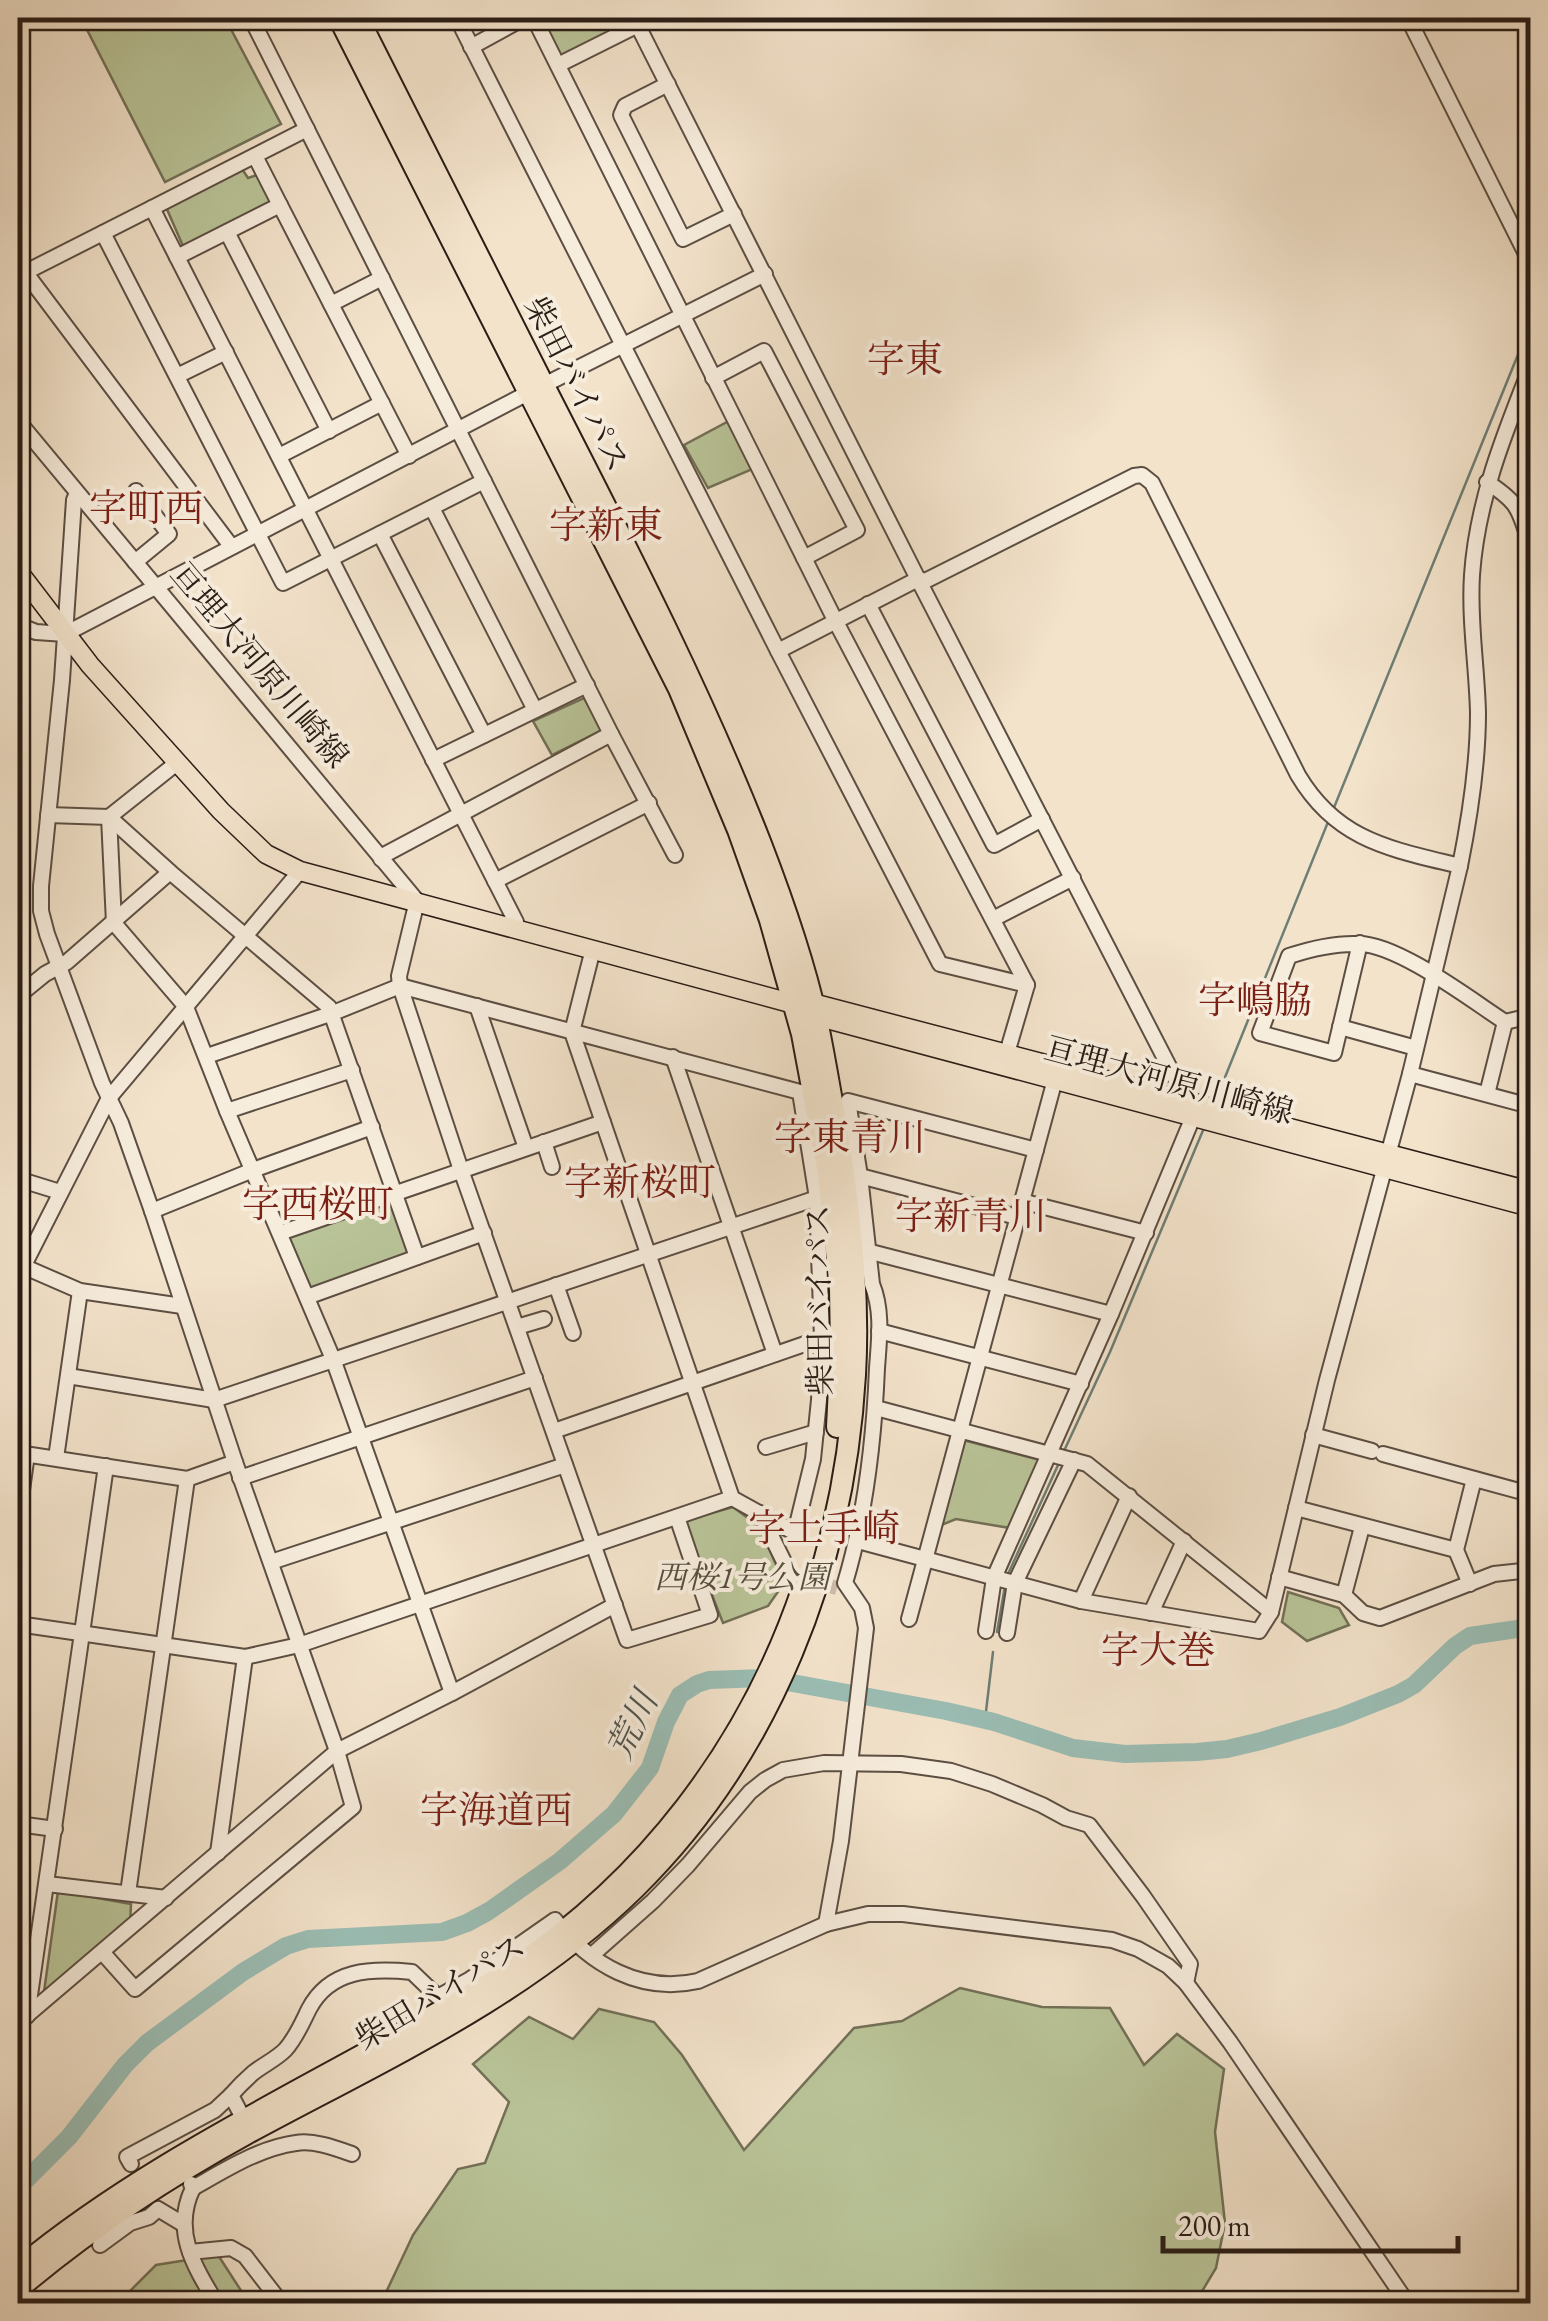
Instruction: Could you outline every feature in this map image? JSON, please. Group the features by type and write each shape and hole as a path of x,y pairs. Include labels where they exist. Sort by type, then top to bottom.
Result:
{"highway":[{"name":"柴田バイパス","path":"18,2268 58,2235 122,2192 244,2120 488,1983 577,1943 632,1869 703,1786 740,1730 797,1626 827,1558 850,1434 856,1300 847,1186 808,1008 763,849 722,749 640,572 536,389 339,18"},
{"name":"柴田バイパス","path":"358,18 536,389"},
{"name":"柴田バイパス","path":"18,2289 101,2223 188,2180 247,2134 441,2031 504,1994 577,1943 640,1883 726,1777 788,1666 797,1626"}],"main road":[{"name":"亘理大河原川崎線","path":"18,571 90,664 221,811 278,862 1207,1115 1386,1161 1530,1191"},
{"name":"亘理大河原川崎線","path":"808,1008 1006,1053 1056,1074"},
{"name":"亘理大河原川崎線","path":"1386,1161 1530,1207"}],"street":[{"path":"251,18 676,855"},
{"path":"456,18 940,964 1027,985"},
{"path":"472,47 524,18"},
{"path":"534,18 835,620 1027,985 1006,1053"},
{"path":"1408,18 1530,262"},
{"path":"558,65 636,21 1178,1084"},
{"path":"668,84 625,106 621,115 683,239 734,214"},
{"path":"231,546 21,274 307,129"},
{"path":"255,156 409,456"},
{"path":"177,257 280,205"},
{"path":"152,208 516,922 514,928"},
{"path":"227,232 328,431"},
{"path":"103,233 284,583 484,481"},
{"path":"18,625 36,632 65,634 765,274"},
{"path":"331,304 382,278"},
{"path":"713,378 764,351 857,530 804,558"},
{"path":"176,376 226,352"},
{"path":"858,1541 1081,1600 1150,1612 1259,1630 1271,1612 1460,866 1477,754 1472,577 1478,521 1487,482 1530,369"},
{"path":"279,456 382,403"},
{"name":"亘理大河原川崎線","path":"18,421 417,902"},
{"path":"778,651 918,579 926,581 1142,475 1148,478 1310,796 1340,824 1376,842 1460,866"},
{"path":"1487,482 1511,498 1518,508 1530,544"},
{"path":"135,562 169,534 136,490"},
{"path":"77,493 41,886 42,911 58,967 122,1123 240,1478 337,1751 353,1808 135,1989 102,1952"},
{"path":"432,508 534,710"},
{"path":"380,534 484,735"},
{"path":"868,604 994,844 1042,819"},
{"path":"62,680 77,665 90,664"},
{"path":"433,760 587,685"},
{"path":"381,859 612,734"},
{"path":"109,817 178,762"},
{"path":"494,881 648,803"},
{"path":"48,815 109,817 330,1007 417,1257"},
{"path":"109,817 114,923 186,1007 333,1359 452,1693"},
{"path":"182,1306 80,1291 19,1269 109,1098 300,871"},
{"path":"18,996 114,923 170,872"},
{"path":"993,919 1072,878"},
{"path":"417,902 400,986 627,1640 710,1615 677,1517"},
{"path":"1360,943 1334,1053 1260,1033 1288,956 1360,943 1383,948 1435,975 1505,1022 1530,1016"},
{"path":"207,1056 400,986 572,1032 673,1057 800,1092 816,1198 822,1338 813,1459 795,1533 732,1498 692,1383 572,1032 593,949"},
{"path":"476,1006 526,1148"},
{"path":"1488,1094 1505,1022"},
{"path":"1340,1027 1416,1048"},
{"path":"673,1057 775,1354"},
{"path":"227,1111 352,1070"},
{"path":"909,1619 1056,1074"},
{"path":"1410,1074 1528,1105 1530,1084"},
{"path":"826,1924 841,1841 866,1628 862,1608 841,1586 858,1541 865,1504 876,1408 879,1330 878,1300 872,1284 848,1101 1036,1150"},
{"path":"986,1631 1005,1580 1062,1457 1081,1384 1146,1233 1207,1115"},
{"path":"280,1233 603,1122"},
{"path":"152,1211 372,1128"},
{"path":"544,1142 552,1167"},
{"path":"860,1176 1017,1217"},
{"path":"18,1178 60,1192"},
{"path":"68,1376 214,1400 816,1198"},
{"path":"1022,1201 1146,1233"},
{"path":"306,1297 484,1233"},
{"path":"868,1251 1111,1314"},
{"path":"556,1285 573,1333"},
{"path":"56,1458 80,1291"},
{"path":"517,1327 544,1318"},
{"path":"879,1330 1081,1384"},
{"path":"554,1431 822,1338"},
{"path":"240,1478 535,1378"},
{"path":"876,1408 1087,1464 1271,1612"},
{"path":"766,1447 816,1432"},
{"path":"1313,1435 1530,1494"},
{"path":"18,1519 22,1454 187,1478 235,1462"},
{"path":"1007,1633 1005,1580 1062,1457"},
{"path":"271,1562 566,1465"},
{"path":"22,2020 47,1884 106,1466"},
{"path":"128,1892 187,1478"},
{"path":"1470,1584 1456,1550 1474,1480"},
{"path":"1081,1600 1129,1496"},
{"path":"18,1624 245,1657 299,1645 732,1498"},
{"path":"1296,1508 1456,1550"},
{"path":"760,1512 791,1576"},
{"path":"1344,1595 1362,1527"},
{"path":"1150,1612 1184,1541"},
{"path":"1279,1577 1344,1595 1363,1614 1380,1618 1494,1574 1530,1570"},
{"path":"22,2020 337,1751 615,1605"},
{"path":"218,1852 245,1657"},
{"path":"577,1943 653,1900 750,1792 783,1770 824,1763 901,1764 992,1784 1089,1825 1190,1964 1186,1983"},
{"path":"18,1824 54,1829"},
{"path":"47,1884 166,1898"},
{"path":"131,2164 127,2157 215,2110 254,2072 284,2050 325,1986 346,1974 378,1970 412,1972 438,1998 555,1920 577,1943 629,1978 652,1985 678,1986 698,1981 826,1924 868,1914 903,1914 1112,1940 1168,1966 1186,1983 1230,2042 1408,2304"},
{"path":"231,2095 244,2120"},
{"path":"216,2304 190,2252 182,2224 188,2180 299,2142 352,2154"},
{"path":"100,2245 158,2209 182,2224"},
{"path":"190,2252 231,2248 245,2256 282,2304"}],"green space":[{"path":"81,18 225,18 281,124 165,182"},
{"path":"539,18 629,18 629,24 559,57"},
{"path":"242,169 248,178 257,175 274,202 183,246 166,207"},
{"path":"729,421 755,468 708,488 684,445"},
{"path":"584,698 602,730 552,755 533,721"},
{"path":"393,1201 411,1257 312,1291 288,1235"},
{"path":"963,1440 1040,1460 1010,1528 956,1519 939,1526"},
{"name":"西桜1号公園","path":"733,1507 760,1527 784,1583 768,1606 723,1623 685,1526 687,1520"},
{"path":"1288,1592 1339,1608 1349,1625 1307,1641 1282,1622"},
{"path":"58,1891 131,1904 130,1926 43,1999"},
{"path":"960,1988 1042,2007 1110,2008 1144,2065 1177,2034 1224,2069 1215,2132 1225,2223 1216,2268 1195,2303 381,2303 413,2235 458,2169 485,2163 509,2102 473,2064 529,2017 573,2039 599,2009 654,2022 682,2055 744,2150 854,2028 902,2021"},
{"path":"218,2255 249,2303 117,2304 156,2265"}],"waterway":[{"path":"1333,810 1530,325"},
{"path":"1215,1102 1328,822"},
{"path":"1064,1451 1204,1128"},
{"path":"1008,1574 1059,1463"},
{"path":"997,1632 1005,1586"},
{"name":"荒川","path":"18,2188 69,2137 147,2043 243,1972 286,1946 308,1939 442,1932 489,1911 560,1861 614,1814 650,1768 680,1695 697,1684 765,1678 946,1711 1073,1748 1125,1754 1197,1752 1261,1741 1340,1717 1414,1685 1470,1636 1530,1627"},
{"path":"985,1720 993,1652"}],"tunnel":[{"path":"811,1581 837,1588"}],"district":[{"name":"字東","path":"905,359"},
{"name":"字町西","path":"146,508"},
{"name":"字新東","path":"606,525"},
{"name":"字嶋脇","path":"1255,1000"},
{"name":"字東青川","path":"850,1137"},
{"name":"字新桜町","path":"640,1182"},
{"name":"字西桜町","path":"318,1204"},
{"name":"字新青川","path":"971,1216"},
{"name":"字土手崎","path":"824,1528"},
{"name":"字大巻","path":"1158,1650"},
{"name":"字海道西","path":"496,1810"}]}
